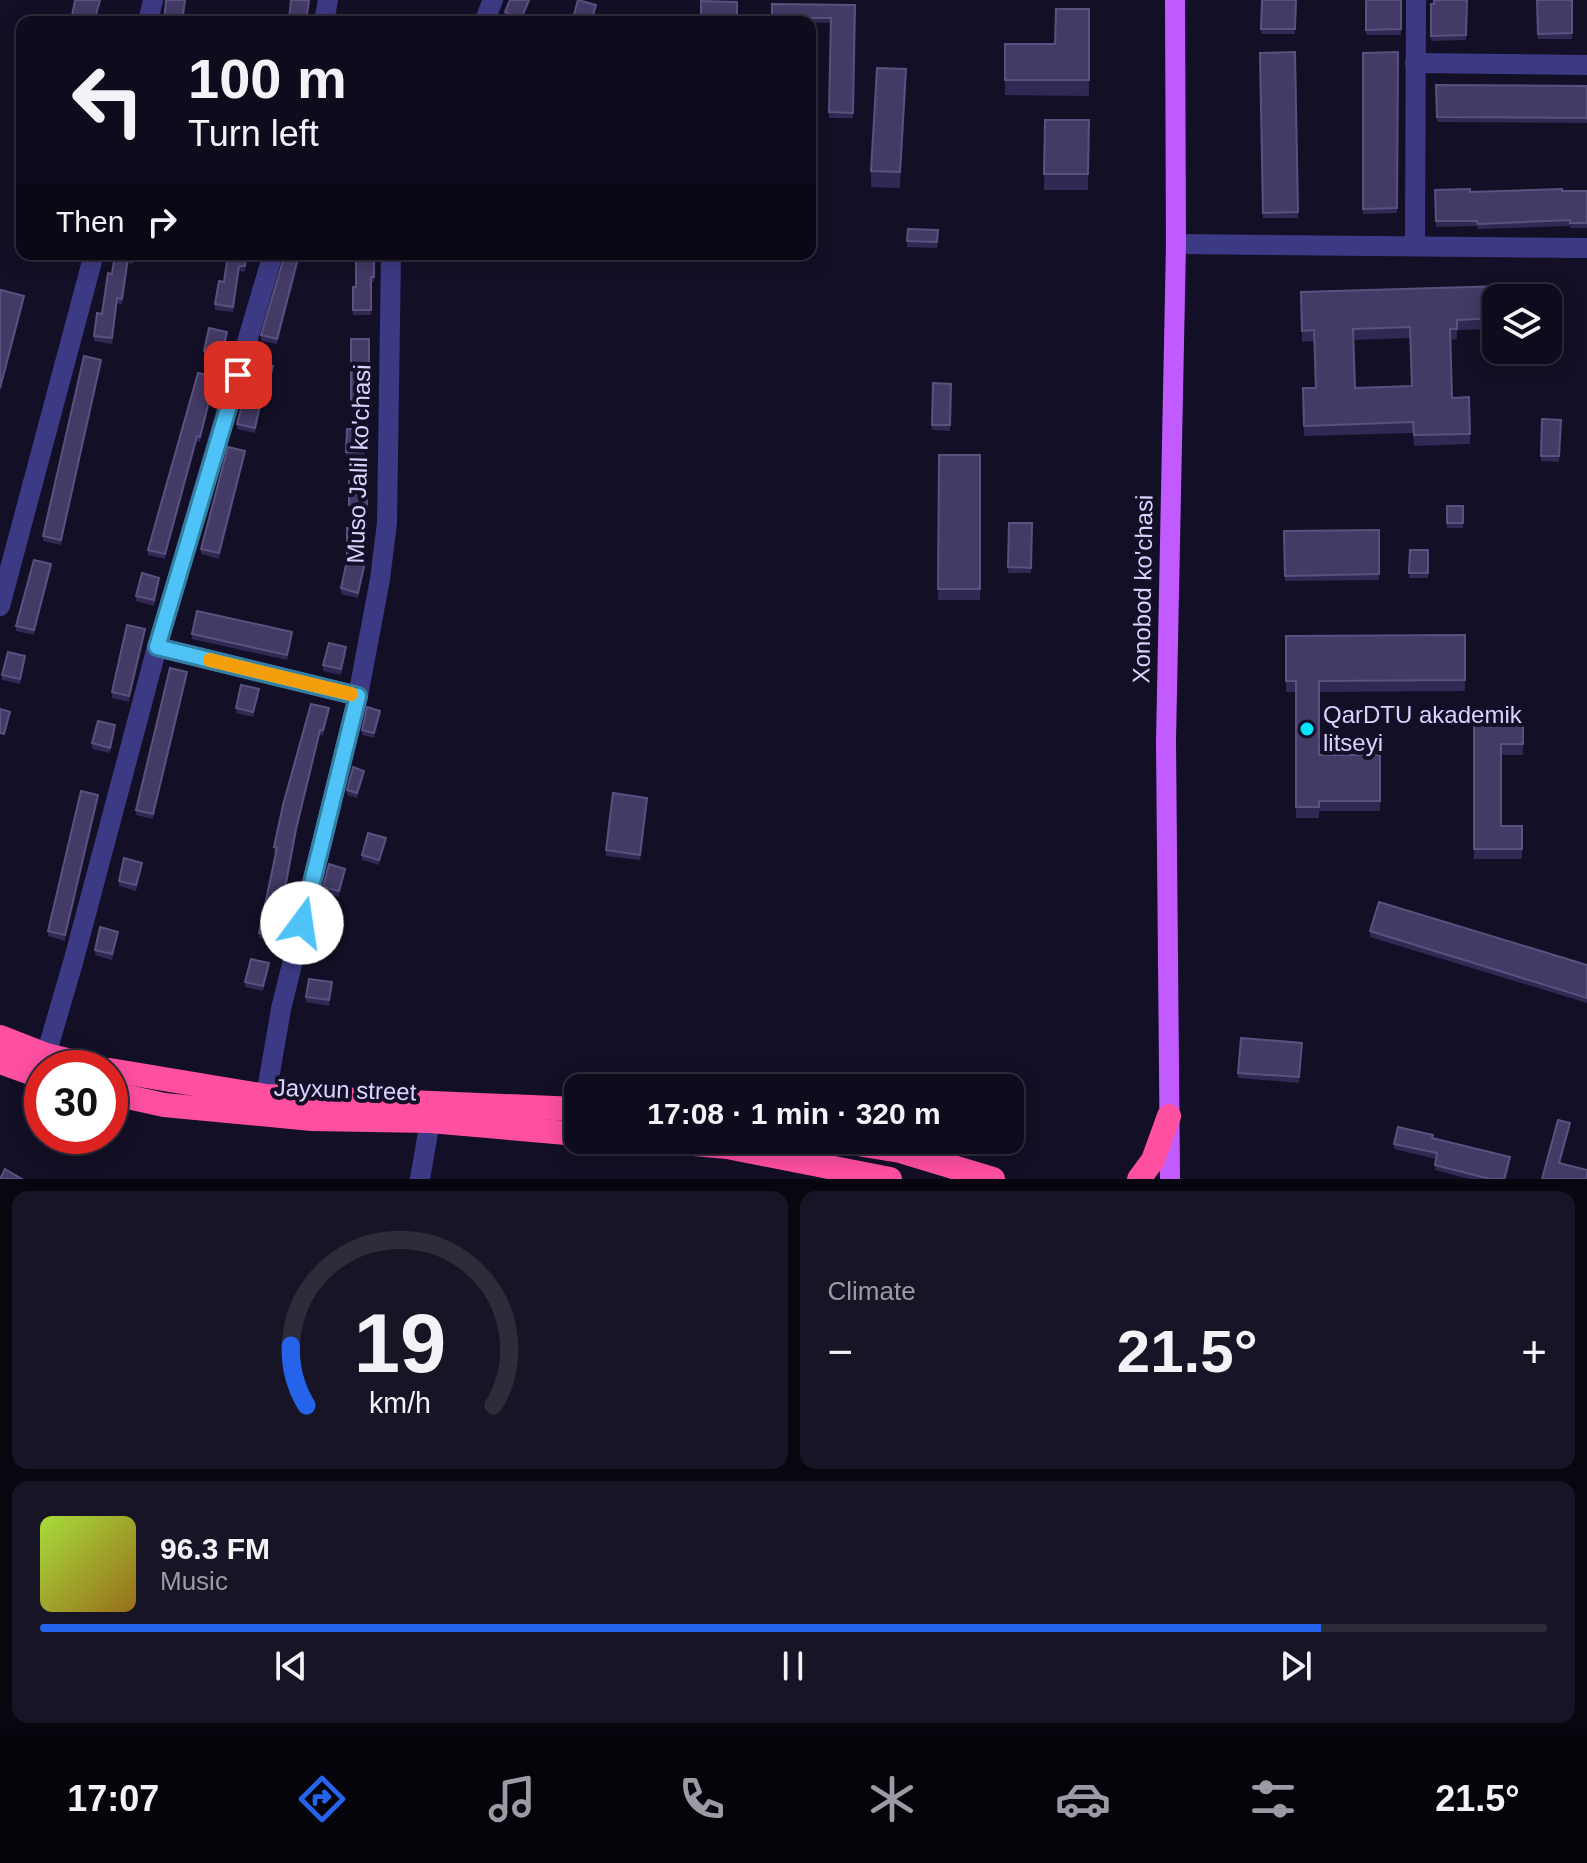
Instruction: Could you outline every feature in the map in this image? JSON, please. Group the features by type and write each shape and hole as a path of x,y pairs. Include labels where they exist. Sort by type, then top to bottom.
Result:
{"highway":[{"path":"0,1037 24,1053"},
{"path":"0,1062 24,1064"},
{"name":"Jayxun street","path":"128,1073 266,1096 564,1108"},
{"name":"Jayxun street","path":"128,1097 164,1105 297,1118 430,1121 564,1133"},
{"path":"1139,1179 1153,1160 1169,1116"},
{"path":"763,1154 890,1179"},
{"path":"910,1154 993,1179"}],"main road":[{"name":"Xonobod ko'chasi","path":"1170,1179 1166,741 1176,244 1175,0"}],"street":[{"path":"1415,245 1416,0"},
{"path":"1415,63 1587,65"},
{"path":"1176,244 1587,248"},
{"path":"0,606 92,260"},
{"path":"48,1050 157,647 271,260"},
{"name":"Muso Jalil ko'chasi","path":"266,1096 281,1009 358,696 380,579 387,523 391,260"},
{"path":"157,647 358,696"},
{"path":"420,1179 430,1121"}],"building":[{"path":"75,0 100,0 96,15 72,16"},
{"path":"166,0 185,0 183,16 165,16"},
{"path":"291,0 309,0 307,16 289,16"},
{"path":"510,0 529,0 522,16 505,12"},
{"path":"578,0 596,5 593,16 574,16"},
{"path":"1262,0 1296,0 1295,29 1261,29"},
{"path":"1366,0 1401,0 1401,29 1366,30"},
{"path":"1434,0 1467,0 1466,35 1431,36 1431,4"},
{"path":"1537,0 1572,0 1572,33 1538,34"},
{"path":"701,1 737,2 737,16 701,16"},
{"path":"772,4 855,5 853,113 829,112 831,18 772,16"},
{"path":"1056,9 1089,9 1089,80 1005,80 1005,44 1055,44"},
{"path":"1295,52 1298,212 1263,213 1260,53"},
{"path":"1398,52 1397,208 1363,209 1363,53"},
{"path":"877,68 906,69 900,172 871,171"},
{"path":"1436,85 1587,86 1587,118 1437,117"},
{"path":"1045,120 1089,120 1088,174 1044,174"},
{"path":"1470,189 1470,192 1587,191 1587,223 1570,223 1570,220 1478,224 1477,221 1436,221 1435,190"},
{"path":"908,229 938,230 937,242 907,241"},
{"path":"114,260 128,260 122,299 117,298 112,338 94,336 97,313 102,314 108,273 112,274"},
{"path":"227,260 246,260 245,266 239,266 233,307 215,304 219,281 224,282"},
{"path":"283,260 297,260 277,339 261,335"},
{"path":"356,260 374,260 371,310 353,310 353,287 356,287"},
{"path":"1482,287 1482,319 1457,320 1457,329 1450,329 1452,398 1469,397 1470,434 1414,435 1413,422 1304,426 1303,388 1316,388 1314,330 1302,331 1301,292","holes":["1410,327 1412,386 1355,388 1353,329"]},
{"path":"1,290 24,296 0,388 0,293"},
{"path":"209,328 227,332 221,355 204,351"},
{"path":"351,339 369,339 369,404 351,404"},
{"path":"84,356 101,360 61,540 43,536"},
{"path":"255,361 273,366 267,388 264,387 255,428 237,424 243,401 246,402"},
{"path":"198,373 215,377 165,554 148,550"},
{"path":"933,383 951,384 950,425 932,425"},
{"path":"1542,419 1561,420 1559,456 1541,456"},
{"path":"347,429 364,429 365,452 346,452"},
{"path":"228,447 245,451 219,553 201,549"},
{"path":"939,455 980,455 980,589 938,589"},
{"path":"349,481 367,481 367,505 349,505"},
{"path":"1447,506 1463,506 1463,523 1447,523"},
{"path":"1009,523 1032,523 1031,568 1008,567"},
{"path":"365,527 365,562 358,593 341,588 347,561 347,528"},
{"path":"1379,530 1379,574 1285,576 1284,531"},
{"path":"1410,550 1428,550 1428,573 1409,573"},
{"path":"34,560 51,564 34,630 16,626"},
{"path":"142,573 159,578 154,600 136,596"},
{"path":"197,611 292,632 287,655 192,634"},
{"path":"127,625 145,629 129,696 112,692"},
{"name":"QarDTU akademik litseyi","path":"1465,635 1465,680 1319,681 1319,755 1380,755 1380,801 1319,801 1319,807 1296,807 1296,681 1286,681 1286,636"},
{"path":"329,643 346,647 341,669 323,665"},
{"path":"8,652 25,656 20,679 2,675"},
{"path":"170,668 187,672 153,814 136,810"},
{"path":"241,685 259,689 253,712 236,708"},
{"path":"311,704 329,708 323,730 320,730 296,829 276,937 259,933 283,805"},
{"path":"367,707 380,711 374,733 362,730"},
{"path":"0,709 10,712 4,734 0,733"},
{"path":"98,721 115,725 110,748 92,743"},
{"path":"1474,722 1523,722 1523,744 1501,744 1501,826 1522,826 1522,849 1474,849"},
{"path":"353,767 364,771 357,793 347,790"},
{"path":"81,791 98,795 65,935 48,931"},
{"path":"613,793 647,798 640,855 606,850"},
{"path":"368,833 386,838 379,860 362,855"},
{"path":"124,858 142,863 136,885 119,881"},
{"path":"329,864 345,869 339,891 323,887"},
{"path":"1379,902 1587,965 1587,998 1370,931"},
{"path":"317,913 334,918 327,940 311,936"},
{"path":"100,927 118,932 112,954 95,950"},
{"path":"251,959 269,963 263,986 245,982"},
{"path":"309,979 332,982 329,1000 306,997"},
{"path":"1241,1038 1302,1043 1299,1077 1238,1073"},
{"path":"1558,1120 1570,1123 1559,1163 1587,1170 1587,1179 1542,1179"},
{"path":"1398,1127 1510,1157 1504,1179 1490,1179 1435,1165 1437,1153 1394,1144"},
{"path":"5,1169 22,1179 0,1179"}],"slow traffic":[{"path":"210,660 351,694"}],"place":[{"name":"QarDTU akademik litseyi","path":"1307,729"}],"route":[{"path":"238,375 157,647 358,696 302,923"}]}
